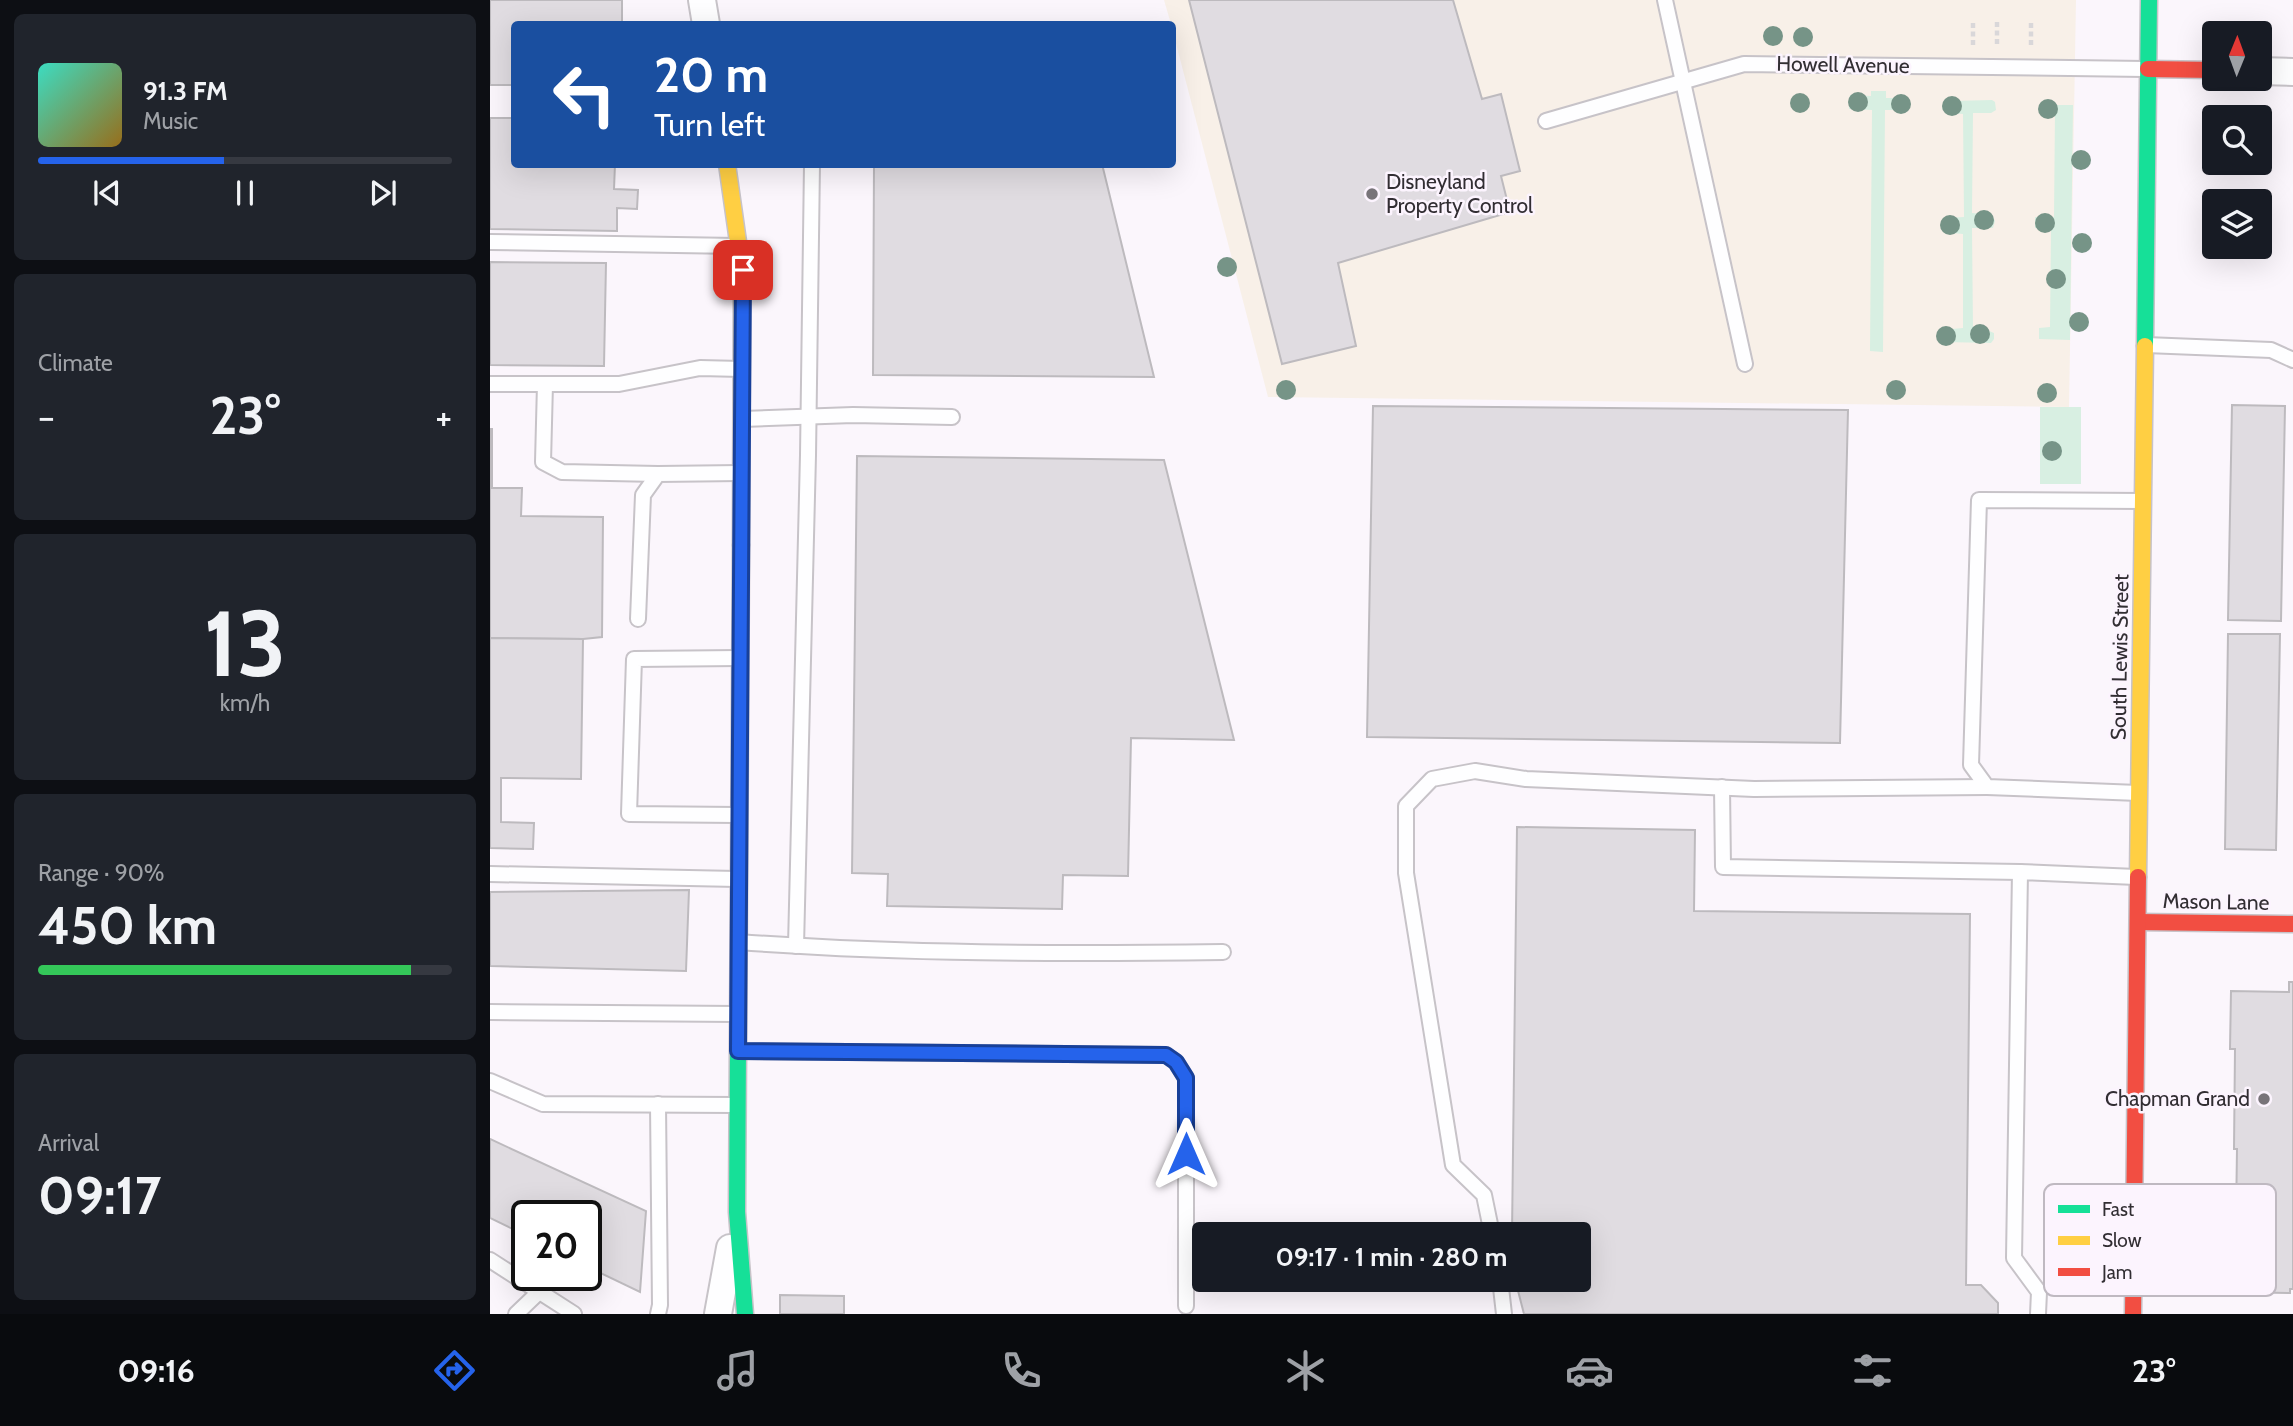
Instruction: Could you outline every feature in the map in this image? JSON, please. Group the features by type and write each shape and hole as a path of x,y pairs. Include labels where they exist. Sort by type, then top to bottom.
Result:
{"street":[{"path":"702,0 706,21"},
{"name":"South Lewis Street","path":"2135,1184 2149,0"},
{"path":"2148,69 2202,70"},
{"path":"2272,71 2293,72"},
{"path":"728,168 743,270 737,1212 745,1314"},
{"name":"Mason Lane","path":"2138,922 2293,924"},
{"path":"718,1314 737,1212"},
{"name":"South Lewis Street","path":"2133,1296 2133,1314"}],"lane":[{"path":"1665,0 1745,364"},
{"name":"Howell Avenue","path":"1546,121 1744,64 2148,69"},
{"path":"796,946 813,168"},
{"path":"490,242 739,246"},
{"path":"2145,345 2271,350 2293,360"},
{"path":"490,384 619,384 700,368 743,369"},
{"path":"545,384 543,461 562,472 741,472"},
{"path":"742,419 853,415 952,417"},
{"path":"638,619 643,495 657,474"},
{"path":"1987,787 1971,765 1979,500 2143,501"},
{"path":"739,815 629,814 635,659 740,658"},
{"path":"1490,1222 1485,1195 1452,1165 1406,873 1406,806 1432,779 1475,771 1526,779 1722,787 1987,787 2139,793"},
{"path":"1722,787 1723,867 2020,872 2138,877"},
{"path":"2020,872 2014,1258 2039,1292 2038,1314"},
{"path":"490,874 739,879"},
{"path":"738,942 1053,954 1223,952"},
{"path":"490,1012 738,1014"},
{"path":"738,1051 1166,1055 1176,1062 1186,1078 1186,1306"},
{"path":"490,1081 543,1104 738,1105"},
{"path":"658,1104 658,1314"},
{"path":"490,1260 574,1314"},
{"path":"516,1314 539,1292"},
{"path":"1501,1292 1504,1314"}],"path":[{"path":"1973,20 1973,44"},
{"path":"1997,20 1997,44"},
{"path":"2031,20 2031,45"}],"shaded area":[{"path":"1164,0 2076,0 2069,407 1268,397 1176,44 1176,21 1170,21"}],"green space":[{"path":"1871,91 1886,91 1886,98 1905,98 1910,103 1909,110 1885,110 1883,352 1870,351 1872,110 1849,109 1850,95 1871,96"},
{"path":"1992,100 1996,110 1991,113 1973,113 1972,213 1992,215 1995,221 1993,228 1972,228 1973,329 1994,333 1994,339 1991,343 1944,342 1940,338 1941,330 1963,328 1963,234 1943,232 1942,226 1947,218 1964,217 1963,114 1948,113 1942,109 1944,103 1951,101"},
{"path":"2039,105 2073,105 2070,340 2039,339 2039,328 2050,327 2051,229 2035,228 2035,217 2054,217 2055,112 2039,111"},
{"path":"2040,407 2081,407 2081,484 2040,484"}],"building":[{"path":"490,0 622,0 622,21 511,21 511,85 490,85"},
{"name":"Disneyland Property Control","path":"1189,0 1453,0 1482,99 1501,94 1520,171 1501,176 1510,212 1338,263 1356,346 1282,364"},
{"path":"490,118 511,118 511,168 615,168 614,189 638,190 637,209 617,208 617,231 490,229"},
{"path":"874,168 1103,168 1154,377 873,375"},
{"path":"490,262 606,263 604,366 490,365"},
{"path":"2232,405 2285,406 2281,621 2228,620"},
{"path":"1373,406 1848,410 1840,743 1367,737"},
{"path":"490,429 492,488 522,488 521,516 603,517 602,637 490,638"},
{"path":"857,456 1164,460 1234,740 1131,738 1128,876 1063,875 1062,909 887,906 888,874 852,873"},
{"path":"2228,634 2280,634 2276,850 2225,849"},
{"path":"490,638 583,639 581,779 501,778 501,822 534,823 533,849 490,848"},
{"path":"1517,827 1695,830 1694,911 1970,914 1966,1285 1981,1285 1998,1303 1998,1314 1524,1314 1518,1292 1591,1292 1591,1222 1512,1222"},
{"path":"689,890 686,971 490,966 490,892"},
{"name":"Chapman Grand","path":"2289,982 2293,982 2293,1289 2290,1289 2290,1293 2276,1293 2276,1184 2236,1184 2237,1149 2234,1149 2235,1049 2230,1049 2231,991 2289,992"},
{"path":"490,1139 646,1211 640,1292 602,1274 602,1200 511,1200 511,1228 490,1218"},
{"path":"780,1295 844,1296 844,1314 780,1314"}],"traffic: fast":[{"path":"2145,346 2149,0"},
{"path":"741,545 737,1212 745,1314"}],"traffic: slow":[{"path":"728,168 742,270 741,545"},
{"path":"2138,877 2145,346"}],"traffic: jam":[{"path":"2148,69 2202,70"},
{"path":"2134,1184 2138,877"},
{"path":"2138,922 2293,924"},
{"path":"2133,1296 2133,1314"}],"place":[{"name":"Disneyland Property Control","path":"1372,194"},
{"name":"Chapman Grand","path":"2264,1099"}],"route":[{"path":"743,270 738,1051 1166,1055 1176,1062 1186,1078 1186,1154"}]}
